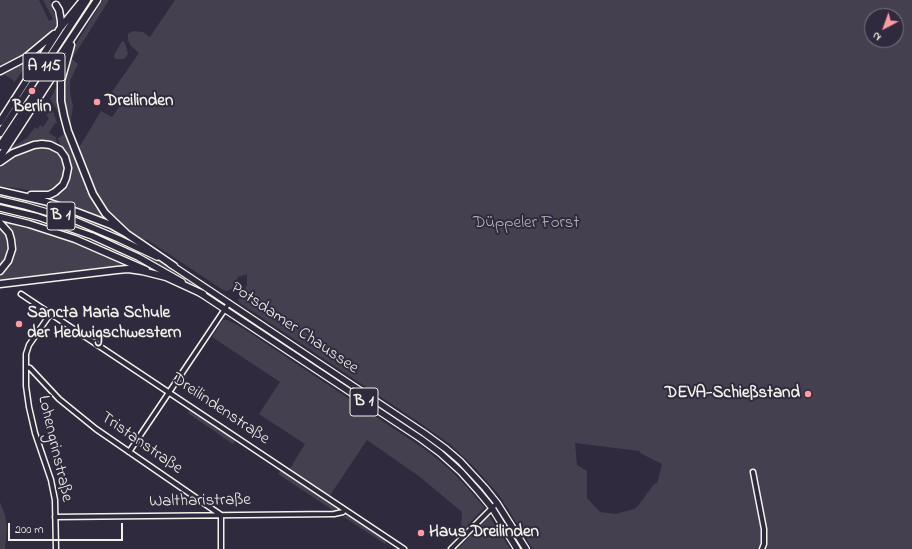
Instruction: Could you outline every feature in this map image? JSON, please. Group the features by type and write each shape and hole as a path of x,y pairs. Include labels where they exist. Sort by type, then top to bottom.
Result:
{"highway":[{"path":"0,122 61,27 83,0"},
{"name":"A 115","path":"0,133 87,0"},
{"name":"A 115","path":"0,146 97,0"},
{"path":"56,5 59,10 61,27"},
{"path":"0,157 44,90 84,20"},
{"path":"0,71 25,58 61,27"},
{"path":"71,45 60,81 61,101 68,131 93,194 105,213 127,234"},
{"path":"0,162 18,151 37,144 54,146 60,150 65,157 67,175 65,182 58,190 46,196 14,193"},
{"path":"0,190 77,212 111,226 127,234 174,266"},
{"path":"0,217 76,239 154,274"},
{"path":"0,223 9,233 12,249 8,261 0,271"},
{"path":"0,284 117,270 135,270 166,277 203,294"}],"main road":[{"name":"Potsdamer Chaussee","path":"0,200 40,209 74,220 119,239 174,266 230,303 434,440 455,457 471,472 497,503 526,549"},
{"name":"Potsdamer Chaussee","path":"0,208 48,220 103,241 167,273 203,294 429,445 466,477 492,508 517,549"}],"street":[{"name":"Dreilindenstraße","path":"21,294 404,549"},
{"path":"129,452 230,303"},
{"name":"Lohengrinstraße","path":"51,313 29,345 26,354 26,386 35,433 51,480 55,500 55,549"},
{"name":"Tristanstraße","path":"26,367 30,368 59,399 80,417 221,515"},
{"path":"752,472 764,529 764,544 762,549"},
{"path":"451,549 497,503"},
{"name":"Waltharistraße","path":"55,517 334,514 343,512 344,509"},
{"path":"221,515 221,549"}],"green space":[{"path":"0,0 39,0 49,21 53,19 43,0 50,0 54,8 52,9 57,19 57,23 54,29 40,45 17,60 0,67"},
{"path":"103,0 109,0 72,59 78,64 70,81 70,92 73,106 71,129 63,100 64,79 69,58 74,47"},
{"name":"Düppeler Forst","path":"175,0 912,0 912,549 533,549 499,495 476,469 451,445 240,303 238,300 247,285 247,274 238,277 232,289 226,291 223,290 146,239 144,242 130,232 116,221 101,202 94,189 78,149 101,111 112,117 119,107 107,99 139,53 131,46 128,40 128,34 134,31 143,32 150,37","holes":["575,443 639,451 662,464 657,483 654,484 638,506 634,509 616,514 600,512 587,498 587,471 577,465"]},
{"path":"122,41 125,43 128,54 124,59 115,59 114,55"},
{"path":"26,61 28,63 14,83 13,80 5,75 0,76 0,75"},
{"path":"57,86 59,108 63,123 83,178 96,206 107,221 45,199 54,196 61,191 70,178 71,171 69,158 61,148 58,138 65,133 57,110 50,99"},
{"path":"48,108 52,108 57,123 55,123 49,133 56,137 57,146 51,142 37,141 21,146 6,155 9,149 27,138 35,127 37,129 40,125 43,127 49,118 46,115 49,112 47,110"},
{"path":"46,147 59,154 63,161 63,178 57,186 44,192 0,186 0,167 17,155 37,148"},
{"path":"6,223 28,228 87,247 129,266 0,282 0,275 6,270 12,261 15,252 12,233"},
{"path":"0,227 5,234 8,249 7,257 0,266"},
{"path":"100,232 146,253 221,300 219,303 180,278 98,237"},
{"path":"234,309 429,438 457,461 492,499 489,501 462,470 232,312"},
{"path":"223,320 228,320 244,329 423,448 447,467 465,485 484,507 483,509 463,530 461,528 462,512 420,477 367,440 329,497 289,470 305,444 259,414 280,382 212,337"},
{"path":"190,410 236,440 233,444 188,413"},
{"path":"281,470 336,506 336,510 334,511 278,474"},
{"path":"0,502 5,515 7,528 5,549 0,549"},
{"path":"488,514 510,549 458,549 480,526 478,524"},
{"path":"341,515 352,517 387,540 385,544"}],"place":[{"name":"Berlin","path":"32,91"},
{"name":"Dreilinden","path":"97,102"},
{"name":"Sancta Maria Schule der Hedwigschwestern","path":"19,324"},
{"name":"DEVA-Schießstand","path":"808,394"},
{"name":"Haus Dreilinden","path":"421,533"}]}
